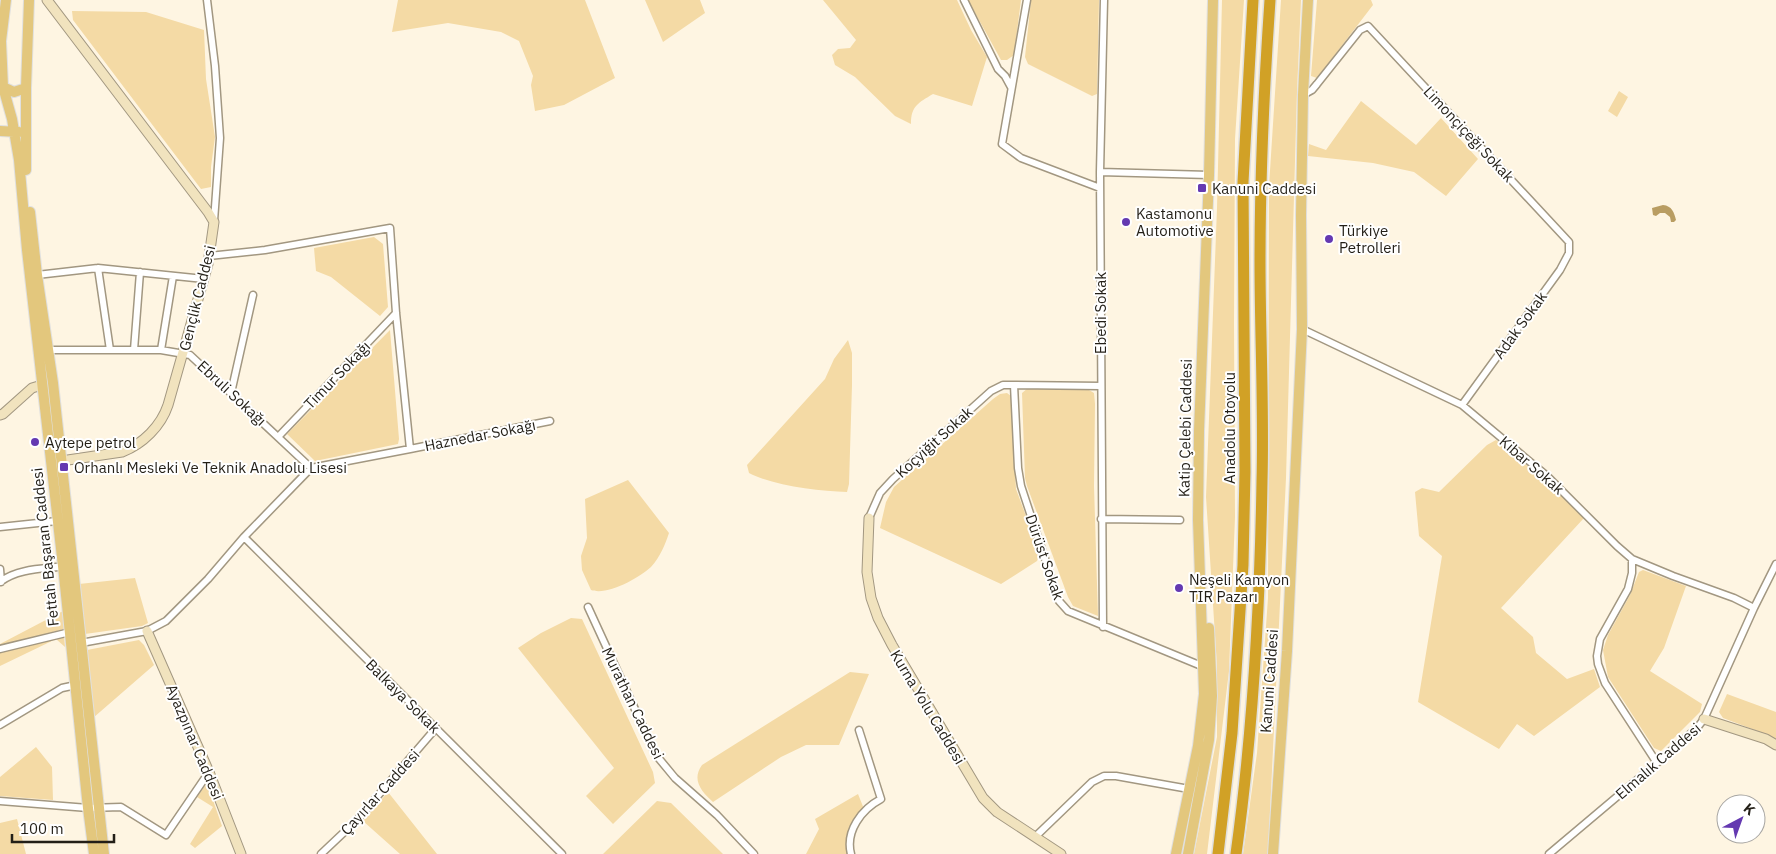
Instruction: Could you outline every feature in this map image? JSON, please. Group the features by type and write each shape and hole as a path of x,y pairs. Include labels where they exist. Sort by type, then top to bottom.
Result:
{"highway":[{"name":"Anadolu Otoyolu","path":"1218,854 1232,733 1243,565 1245,472 1243,182 1253,0"},
{"path":"1236,854 1248,745 1260,568 1262,479 1260,270 1262,169 1270,0"}],"main road":[{"name":"Fettah Başaran Caddesi","path":"6,0 1,39 3,87 19,160 57,521 68,565 82,644 93,808 94,854"},
{"name":"Fettah Başaran Caddesi","path":"29,0 25,165 61,461 68,565 70,632 76,685 93,808 104,854"},
{"name":"Katip Çelebi Caddesi","path":"1176,854 1202,720 1204,667 1198,520 1213,0"},
{"name":"Kanuni Caddesi","path":"1273,854 1286,651 1302,329 1303,95 1308,0"},
{"path":"0,104 3,87 14,92 26,88"},
{"path":"0,132 14,131 26,133"},
{"path":"1188,854 1208,740 1212,696 1210,641 1198,520"}],"street":[{"path":"47,0 214,222"},
{"name":"Gençlik Caddesi","path":"61,461 122,452 129,449 146,437 166,413 210,256 214,222 220,138 215,66 207,0"},
{"path":"964,0 998,69 1006,76 1011,87"},
{"path":"1027,0 1002,144 1021,158 1100,188"},
{"name":"Ebedi Sokak","path":"1103,627 1100,172 1104,0"},
{"name":"Limonçiçeği Sokak","path":"1303,95 1312,90 1360,30 1368,26 1569,242"},
{"path":"1100,172 1209,175"},
{"path":"210,256 265,250 390,228 396,313 410,449"},
{"name":"Adak Sokak","path":"1462,405 1560,270 1569,253 1569,242"},
{"path":"37,275 98,268 204,279"},
{"path":"98,268 110,350"},
{"path":"134,350 140,272"},
{"path":"161,350 173,276"},
{"path":"231,392 252,295"},
{"name":"Timur Sokağı","path":"278,437 396,313"},
{"name":"Kibar Sokak","path":"1302,329 1462,405 1546,476 1632,559 1727,595 1754,608"},
{"name":"Ebruli Sokağı","path":"48,350 161,350 190,354 311,468"},
{"name":"Koçyiğit Sokak","path":"869,518 876,500 893,478 991,391 1003,385 1014,384 1101,386"},
{"name":"Dürüst Sokak","path":"1014,384 1018,468 1021,486 1059,601 1068,611 1103,627 1204,667"},
{"path":"0,415 32,388 42,385"},
{"name":"Haznedar Sokağı","path":"311,468 550,421"},
{"path":"82,644 147,631 166,621 208,579 311,468"},
{"name":"Kurna Yolu Caddesi","path":"869,518 868,583 874,608 884,631 983,798 997,812 1061,854"},
{"path":"1101,519 1180,520"},
{"path":"0,527 57,521"},
{"name":"Balkaya Sokak","path":"244,538 562,854"},
{"path":"1632,559 1632,573 1628,589 1600,639 1597,656 1605,683 1657,763"},
{"name":"Elmalık Caddesi","path":"1549,854 1697,728 1704,719 1776,564"},
{"path":"0,582 7,576 21,572 68,565"},
{"path":"0,570 0,582"},
{"name":"Murathan Caddesi","path":"588,607 656,755 675,778 717,815 754,854"},
{"name":"Ayazpınar Caddesi","path":"147,631 209,772 241,854"},
{"path":"0,649 70,632"},
{"path":"0,725 62,688 76,685"},
{"path":"1704,719 1766,739 1776,745"},
{"name":"Çayırlar Caddesi","path":"321,854 357,820 436,728"},
{"path":"851,854 850,843 855,824 870,805 881,799 859,730"},
{"path":"0,801 93,808 122,808 166,835 209,772"},
{"path":"1035,837 1086,787 1104,776 1116,776 1189,789"}],"shaded area":[{"path":"398,0 585,0 615,78 564,105 535,111 531,85 533,76 519,41 501,32 448,23 392,32"},
{"path":"645,0 700,0 705,13 663,42"},
{"path":"823,0 957,0 971,30 987,57 972,106 933,94 916,106 912,113 911,124 895,116 855,77 835,65 832,55 838,49 850,48 856,40"},
{"path":"968,0 1021,0 1014,55 1007,60 1001,60"},
{"path":"1031,0 1099,0 1097,94 1092,96 1028,64 1025,57"},
{"path":"1222,0 1244,0 1235,139 1235,517 1229,671 1207,854 1194,854 1217,737 1217,666 1206,497 1217,208"},
{"path":"1281,0 1301,0 1286,478 1268,854 1243,854 1257,753 1268,598 1269,186"},
{"path":"1317,0 1371,0 1373,5 1317,78 1311,76"},
{"path":"72,11 146,12 204,30 206,79 215,137 211,167 211,187 201,189 73,20"},
{"path":"1619,91 1628,97 1617,117 1608,111"},
{"path":"1361,101 1416,145 1441,118 1478,159 1446,196 1414,172 1373,163 1308,156 1309,144 1326,150"},
{"path":"1663,205 1672,210 1676,220 1674,222 1671,222 1670,217 1665,213 1653,215 1652,208"},
{"path":"374,237 383,244 388,307 380,316 331,277 316,271 314,248"},
{"path":"390,330 398,444 315,461 287,434"},
{"path":"848,340 852,353 852,385 849,484 847,492 810,489 783,484 759,478 749,473 747,465 825,379 834,359"},
{"path":"1028,388 1089,390 1094,393 1094,486 1098,616 1073,606 1068,597 1027,486 1025,478 1022,393"},
{"path":"1007,393 1011,396 1016,489 1040,554 1037,561 1001,584 880,528 886,502 894,487 993,399 1000,394"},
{"path":"1496,440 1554,488 1584,518 1501,608 1533,637 1536,653 1567,679 1594,669 1600,687 1534,736 1517,724 1499,749 1418,702 1442,556 1419,536 1415,492 1422,488 1439,492 1487,445"},
{"path":"628,480 669,533 660,555 646,571 631,581 614,588 598,591 591,590 582,570 581,556 587,538 585,499"},
{"path":"1643,570 1686,586 1664,648 1650,671 1702,704 1700,712 1661,751 1654,748 1608,677 1603,650 1608,635 1630,595 1639,572"},
{"path":"135,578 148,623 142,626 85,634 79,584"},
{"path":"63,611 64,629 0,646 0,644"},
{"path":"571,618 582,619 653,772 655,783 613,824 586,796 614,768 518,648 541,633"},
{"path":"64,636 65,647 56,639 0,666 0,652"},
{"path":"139,640 144,645 154,665 93,718 87,650"},
{"path":"850,672 869,674 839,745 806,745 781,757 713,802 705,794 698,781 699,770 702,765"},
{"path":"1727,694 1776,712 1776,740 1768,735 1723,718 1719,712"},
{"path":"36,747 52,767 53,800 0,796 0,777"},
{"path":"207,783 222,826 195,848 190,844 213,807 197,797"},
{"path":"388,792 437,854 400,854 363,821"},
{"path":"858,794 864,809 859,813 854,824 849,854 806,854 819,829 815,819"},
{"path":"657,801 671,803 723,854 603,854"},
{"path":"17,819 26,854 0,854 0,823"}],"place":[{"name":"Kanuni Caddesi","path":"1202,188"},
{"name":"Kastamonu Automotive","path":"1126,222"},
{"name":"Türkiye Petrolleri","path":"1329,239"},
{"name":"Aytepe petrol","path":"35,442"},
{"name":"Orhanlı Mesleki Ve Teknik Anadolu Lisesi","path":"64,467"},
{"name":"Neşeli Kamyon TIR Pazarı","path":"1179,588"}]}
